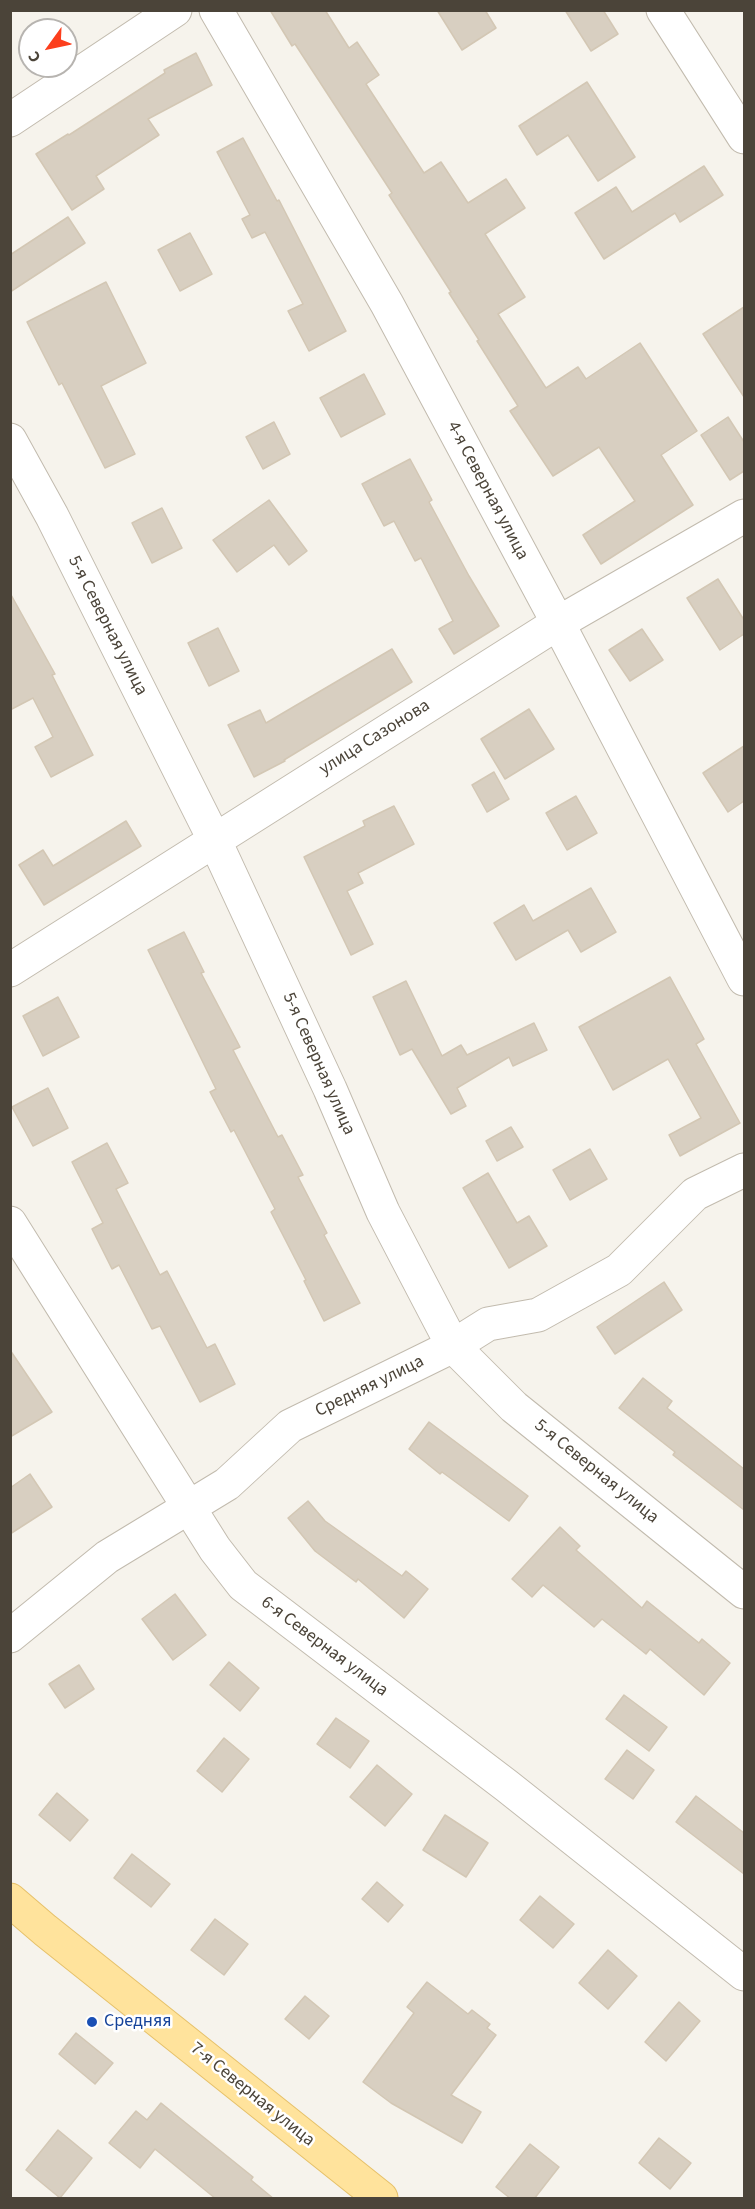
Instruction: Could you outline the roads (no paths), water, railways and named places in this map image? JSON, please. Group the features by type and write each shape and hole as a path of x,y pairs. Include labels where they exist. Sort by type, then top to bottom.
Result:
{"main road":[{"name":"7-я Северная улица","path":"10,1900 381,2199"}],"street":[{"path":"10,120 175,10"},
{"name":"4-я Северная улица","path":"216,10 387,304 558,623 744,979"},
{"path":"663,10 744,135"},
{"name":"5-я Северная улица","path":"10,440 52,516 214,839 330,1089 383,1212 453,1346 514,1407 744,1592"},
{"name":"улица Сазонова","path":"10,970 558,623 744,516"},
{"name":"Средняя улица","path":"10,1636 107,1557 227,1484 290,1426 453,1346 488,1324 538,1315 619,1270 695,1194 744,1170"},
{"name":"6-я Северная улица","path":"10,1223 215,1549 243,1585 507,1786 744,1974"}],"place":[{"name":"Средняя","path":"92,2022"}]}
